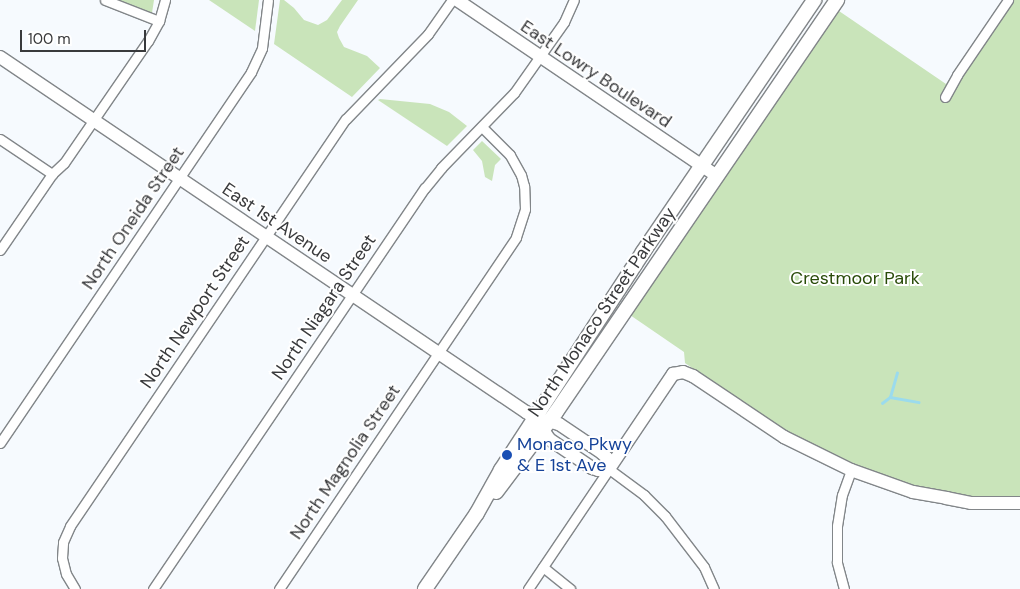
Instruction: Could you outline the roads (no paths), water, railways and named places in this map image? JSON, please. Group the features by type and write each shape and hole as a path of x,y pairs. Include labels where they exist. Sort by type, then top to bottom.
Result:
{"main road":[{"path":"790,68 799,42 815,17 814,0"},
{"name":"North Monaco Street Parkway","path":"425,589 477,513 535,418 701,165 814,0"},
{"path":"790,68 835,1"},
{"name":"North Monaco Street Parkway","path":"477,513 508,479 547,426 790,68"}],"street":[{"path":"106,0 160,20"},
{"path":"0,250 52,174 64,163 148,41 160,20 165,0"},
{"name":"North Oneida Street","path":"0,443 255,65 264,36 268,0"},
{"name":"North Newport Street","path":"75,589 66,574 62,558 63,542 70,526 351,113 420,44 452,0"},
{"name":"East Lowry Boulevard","path":"457,0 717,176"},
{"name":"North Niagara Street","path":"153,589 432,179 514,93 564,22 574,0"},
{"path":"945,96 1008,0"},
{"name":"East 1st Avenue","path":"0,57 547,426 604,455 609,469 598,470 592,468 549,438 547,426"},
{"name":"North Magnolia Street","path":"279,589 513,243 523,220 525,196 521,175 510,155 482,127"},
{"path":"0,139 52,174"},
{"path":"528,589 673,374 683,372 693,376 784,437 851,470 913,492 938,497 972,503 1020,503"},
{"path":"609,469 644,495 665,516 704,567 714,589"},
{"path":"844,589 837,562 837,526 842,495 851,470"},
{"path":"543,567 570,589"}],"waterway":[{"path":"882,403 890,397 897,373"},
{"path":"890,397 919,402"}],"place":[{"name":"Monaco Pkwy & E 1st Ave","path":"507,455"}],"park label":[{"name":"Crestmoor Park","path":"855,278"}]}
